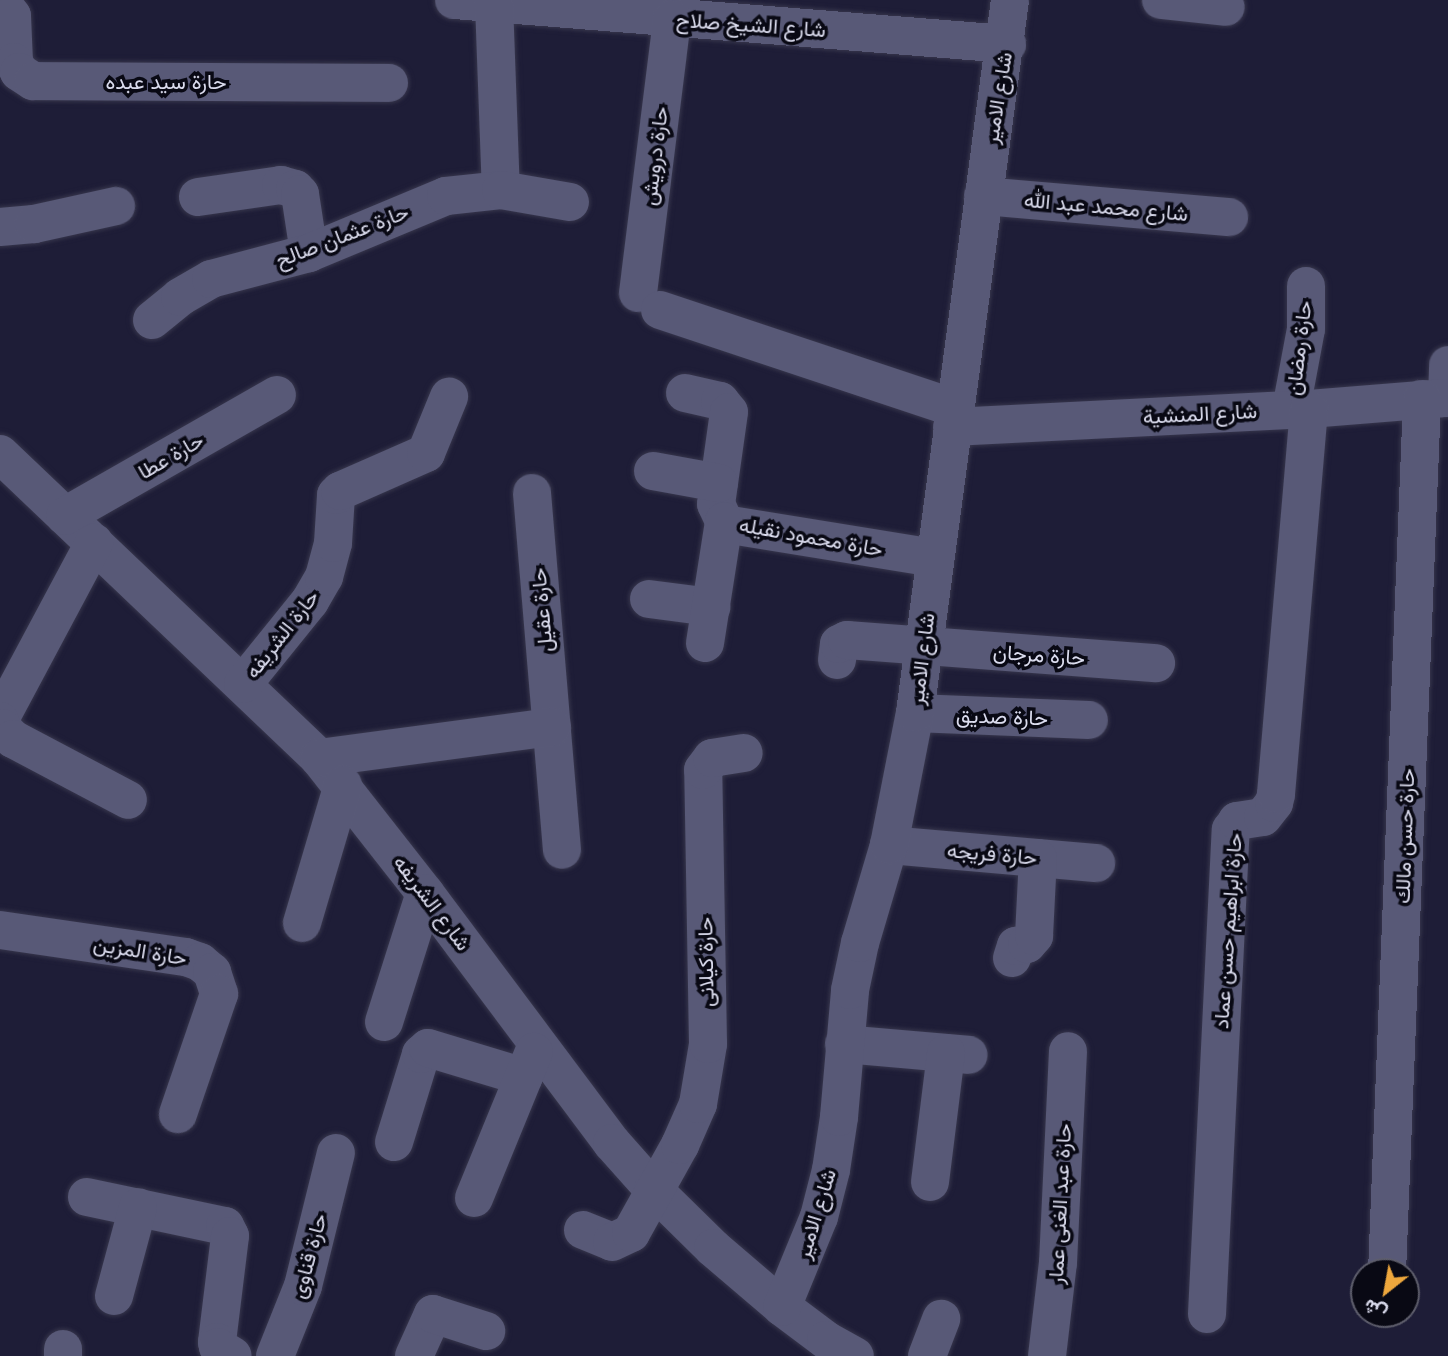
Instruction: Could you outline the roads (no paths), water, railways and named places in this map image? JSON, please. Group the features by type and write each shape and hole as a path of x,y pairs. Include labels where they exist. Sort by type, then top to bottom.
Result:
{"street":[{"name":"شارع الشيخ صلاح","path":"454,0 568,5 672,19 1006,44"},
{"name":"شارع الامير","path":"782,1307 819,1217 831,1170 839,1116 850,990 860,943 889,845 915,713 1010,0"},
{"path":"1161,0 1226,7"},
{"path":"494,3 502,190"},
{"name":"حارة سيد عبده","path":"0,8 6,8 12,16 14,62 19,72 33,81 389,83"},
{"name":"حارة درويش","path":"649,302 672,19"},
{"path":"198,197 281,185 295,189 300,194 309,253"},
{"name":"حارة عثمان صالح","path":"152,320 180,297 211,279 309,253 446,196 474,190 502,190 570,202"},
{"name":"شارع محمد عبد الله","path":"983,196 1229,217"},
{"path":"0,227 34,224 116,206"},
{"name":"حارة رمضان","path":"1300,409 1306,286"},
{"name":"شارع المنشية","path":"649,302 954,417 1300,409 1441,390"},
{"name":"حارة حسن مالك","path":"1388,1258 1441,390"},
{"name":"حارة محمود نقيله","path":"685,393 720,401 729,412 716,509 724,521 731,525 935,558"},
{"name":"حارة عطا","path":"65,516 277,395"},
{"name":"حارة الشريفه","path":"243,684 310,601 324,577 333,543 336,495 426,453 449,397"},
{"name":"حارة ابراهيم حسن عماد","path":"1208,1314 1231,830 1237,821 1263,817 1274,803 1276,794 1300,409"},
{"name":"شارع الشريفه","path":"0,454 243,684 331,772 425,893 531,1060 653,1189 713,1248 782,1307 826,1340 855,1356"},
{"path":"653,471 719,483"},
{"name":"حارة عقيل","path":"531,493 562,850"},
{"path":"649,599 708,625 724,521"},
{"path":"94,543 0,720 2,728 13,740 128,800"},
{"name":"حارة مرجان","path":"837,660 839,644 847,640 1156,663"},
{"name":"حارة صديق","path":"915,713 1089,720"},
{"path":"302,923 331,772 552,727"},
{"name":"حارة كيلانى","path":"583,1230 611,1242 631,1233 690,1125 705,1074 708,1044 703,770 712,758 744,753"},
{"name":"حارة فريجه","path":"889,845 1096,863"},
{"path":"1012,958 1016,946 1027,944 1034,936 1038,858"},
{"path":"384,1022 425,893"},
{"name":"حارة المزين","path":"0,930 186,957 201,962 212,972 219,994 178,1114"},
{"path":"844,1044 957,1054 930,1182"},
{"path":"394,1142 421,1054 428,1048 531,1060 474,1198"},
{"name":"حارة عبد الغنى عمار","path":"1047,1356 1058,1263 1068,1051"},
{"name":"حارة قناوى","path":"275,1356 303,1286 336,1153"},
{"path":"87,1197 217,1224 229,1230 217,1342 218,1347 233,1356"},
{"path":"114,1296 138,1208"},
{"path":"414,1356 433,1314 486,1331"},
{"path":"927,1356 941,1319"}]}
